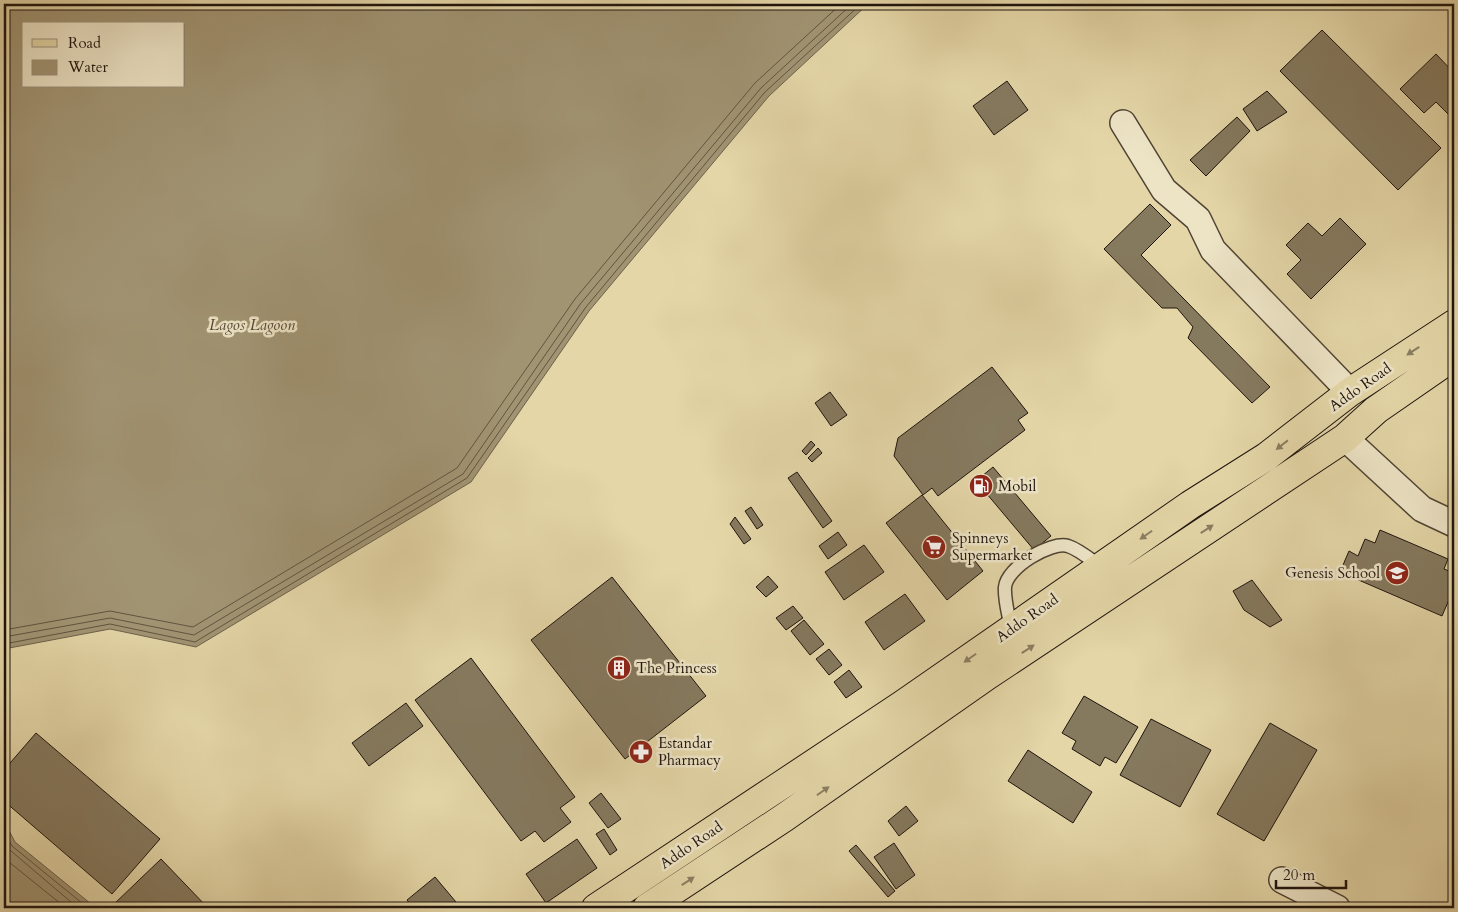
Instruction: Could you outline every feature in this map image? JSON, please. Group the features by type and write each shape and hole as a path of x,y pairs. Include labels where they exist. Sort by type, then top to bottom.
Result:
{"main road":[{"name":"Addo Road","path":"596,908 902,705 1190,505 1266,457 1350,392 1454,324"},
{"name":"Addo Road","path":"647,908 785,817 988,676 1345,438 1376,410 1454,356"}],"street":[{"path":"1123,123 1164,190 1198,219 1213,250 1350,392"},
{"path":"1345,438 1422,509 1454,524"},
{"path":"1282,880 1337,908"}],"lane":[{"path":"1011,629 1005,587 1009,576 1016,568 1053,546 1067,546 1101,567"}],"water":[{"name":"Lagos Lagoon","path":"4,4 868,4 769,96 589,311 471,482 196,647 110,629 4,649"},
{"path":"4,821 15,842 96,908 4,908"}],"building":[{"path":"1322,30 1441,148 1398,190 1280,71"},
{"path":"1436,54 1454,73 1454,86 1450,90 1454,94 1454,120 1436,102 1424,113 1400,89"},
{"path":"1007,81 1028,110 994,135 973,106"},
{"path":"1267,91 1287,112 1257,131 1243,109"},
{"path":"1237,117 1250,131 1206,176 1190,160"},
{"path":"1150,204 1171,225 1141,255 1270,387 1252,403 1188,338 1193,327 1177,308 1162,308 1104,249"},
{"path":"1340,218 1366,244 1311,299 1287,274 1301,260 1286,245 1308,223 1322,236"},
{"path":"992,367 1028,413 1018,420 1025,430 938,496 932,488 923,495 894,456 898,438"},
{"path":"830,392 847,415 831,426 815,403"},
{"path":"811,441 815,445 806,455 802,451"},
{"path":"818,448 822,453 812,462 808,458"},
{"path":"993,467 1051,536 1034,550 976,481"},
{"path":"797,472 832,521 823,528 788,478"},
{"name":"Spinneys Supermarket","path":"922,495 983,571 947,600 886,523"},
{"path":"751,507 763,525 757,529 745,511"},
{"path":"735,517 751,539 744,544 730,524"},
{"name":"Genesis School","path":"1380,530 1448,559 1444,569 1454,573 1454,588 1442,616 1340,572 1349,551 1358,556 1365,539 1375,543"},
{"path":"838,532 847,545 828,559 819,546"},
{"path":"864,545 884,572 844,600 825,572"},
{"path":"768,576 778,587 766,597 756,587"},
{"name":"The Princess","path":"612,577 706,696 625,759 531,640"},
{"path":"1252,580 1282,620 1270,627 1244,610 1233,591"},
{"path":"905,594 925,621 884,650 865,622"},
{"path":"793,606 803,618 786,630 776,618"},
{"path":"804,620 824,644 810,655 791,631"},
{"path":"829,649 842,665 829,675 816,659"},
{"path":"471,658 575,797 560,808 571,822 544,842 535,831 521,841 415,700"},
{"path":"849,670 862,687 846,698 834,682"},
{"path":"1084,696 1138,727 1116,763 1105,757 1100,766 1072,749 1076,741 1062,733"},
{"path":"406,703 423,726 369,766 352,743"},
{"path":"1151,719 1211,750 1180,807 1120,775"},
{"path":"1270,723 1317,750 1264,841 1217,814"},
{"path":"36,733 160,839 112,894 4,801 4,770"},
{"path":"1028,750 1092,792 1073,823 1008,781"},
{"path":"601,793 621,819 608,828 589,803"},
{"path":"906,806 918,821 899,836 888,821"},
{"path":"604,829 617,850 610,855 596,834"},
{"path":"577,839 597,868 546,903 526,874"},
{"path":"894,843 915,875 896,889 874,857"},
{"path":"856,845 895,891 888,897 849,851"},
{"path":"161,859 208,908 116,908 113,905"},
{"path":"435,877 461,908 413,908 407,900"}],"place":[{"name":"Mobil","path":"981,486"},
{"name":"Spinneys Supermarket","path":"934,547"},
{"name":"Genesis School","path":"1397,573"},
{"name":"The Princess","path":"619,668"},
{"name":"Estandar Pharmacy","path":"641,752"}]}
